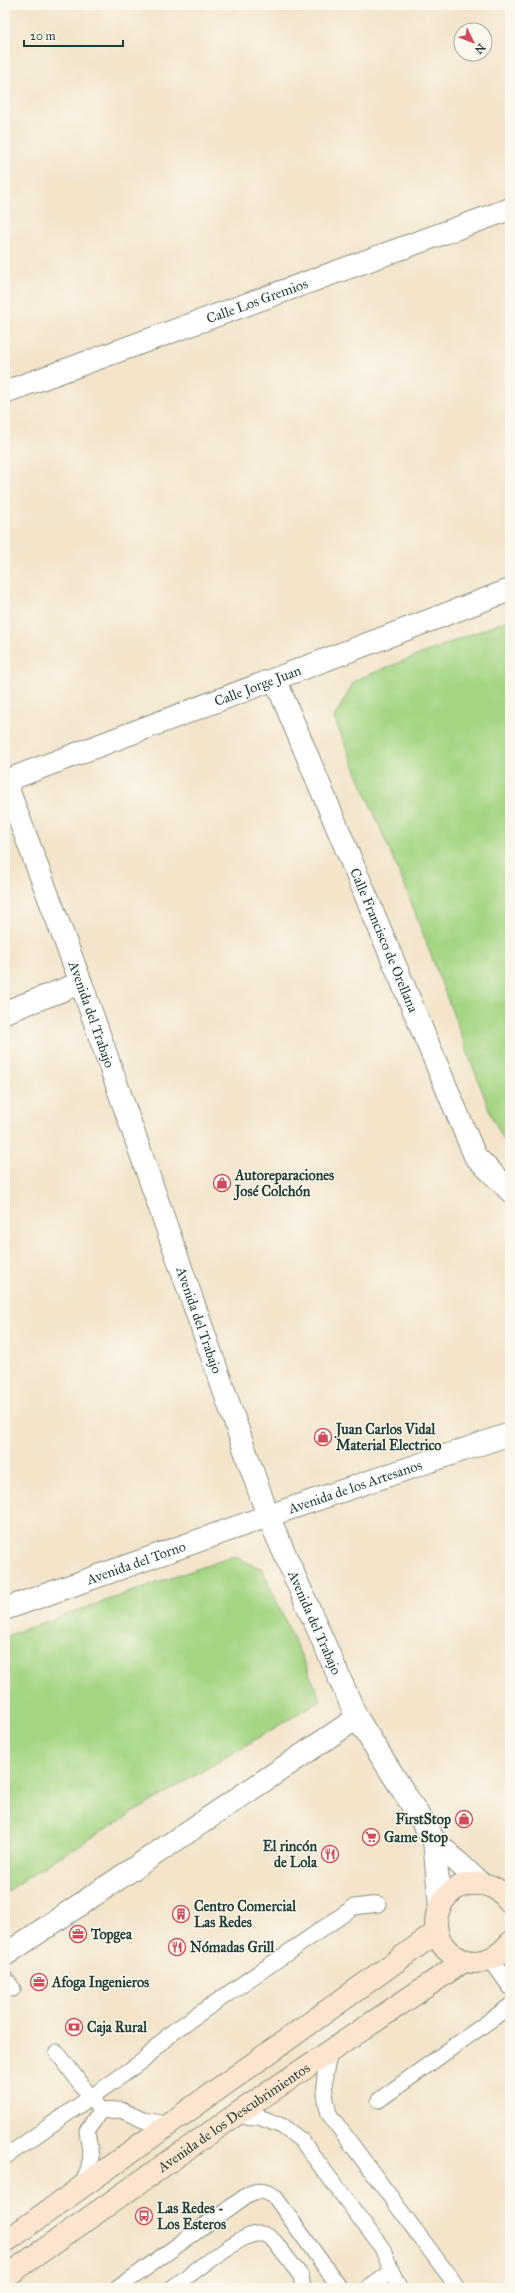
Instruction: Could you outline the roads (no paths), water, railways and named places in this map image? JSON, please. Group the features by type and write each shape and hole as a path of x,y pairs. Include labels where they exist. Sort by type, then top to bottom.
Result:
{"main road":[{"path":"508,1894 492,1886 480,1883 468,1884 457,1888 447,1896 440,1906 437,1918 437,1932 442,1944 452,1954 464,1961 478,1963 491,1960 503,1952 510,1943"},
{"name":"Avenida de los Descubrimientos","path":"5,2242 171,2125 437,1932"},
{"name":"Avenida de los Descubrimientos","path":"5,2277 332,2048 464,1961"}],"street":[{"name":"Calle Los Gremios","path":"5,392 510,209"},
{"name":"Calle Jorge Juan","path":"5,781 510,590"},
{"name":"Calle Francisco de Orellana","path":"275,679 475,1156 510,1191"},
{"name":"Avenida del Trabajo","path":"5,781 81,983 268,1516 357,1718 434,1840"},
{"path":"5,1012 81,983"},
{"name":"Avenida de los Artesanos","path":"268,1516 510,1434"},
{"name":"Avenida del Torno","path":"5,1610 268,1516"},
{"path":"5,1955 357,1718"},
{"path":"434,1840 480,1883"},
{"path":"434,1840 440,1906"}],"lane":[{"path":"5,2158 144,2060 171,2033 354,1907 378,1904"},
{"path":"491,1960 510,1987"},
{"path":"379,2100 510,2006"},
{"path":"332,2048 325,2069 323,2091 329,2114 458,2287"},
{"path":"57,2052 100,2111"},
{"path":"100,2111 121,2110 143,2120 171,2125"},
{"path":"84,2186 91,2157 87,2131 100,2111"},
{"path":"234,2116 259,2117 276,2123 302,2140 382,2248 399,2288"},
{"path":"118,2288 246,2196 258,2191 270,2193 275,2197 340,2288"},
{"path":"172,2288 238,2242 256,2233 269,2236 274,2241 301,2276 303,2288"},
{"path":"369,2288 391,2272"}],"place":[{"name":"Autoreparaciones José Colchón","path":"222,1183"},
{"name":"Juan Carlos Vidal Material Electrico","path":"323,1437"},
{"name":"FirstStop","path":"464,1819"},
{"name":"Game Stop","path":"371,1837"},
{"name":"El rincón de Lola","path":"330,1854"},
{"name":"Centro Comercial Las Redes","path":"181,1914"},
{"name":"Topgea","path":"78,1934"},
{"name":"Nómadas Grill","path":"177,1947"},
{"name":"Afoga Ingenieros","path":"39,1982"},
{"name":"Caja Rural","path":"74,2027"},
{"name":"Las Redes - Los Esteros","path":"144,2216"}]}
